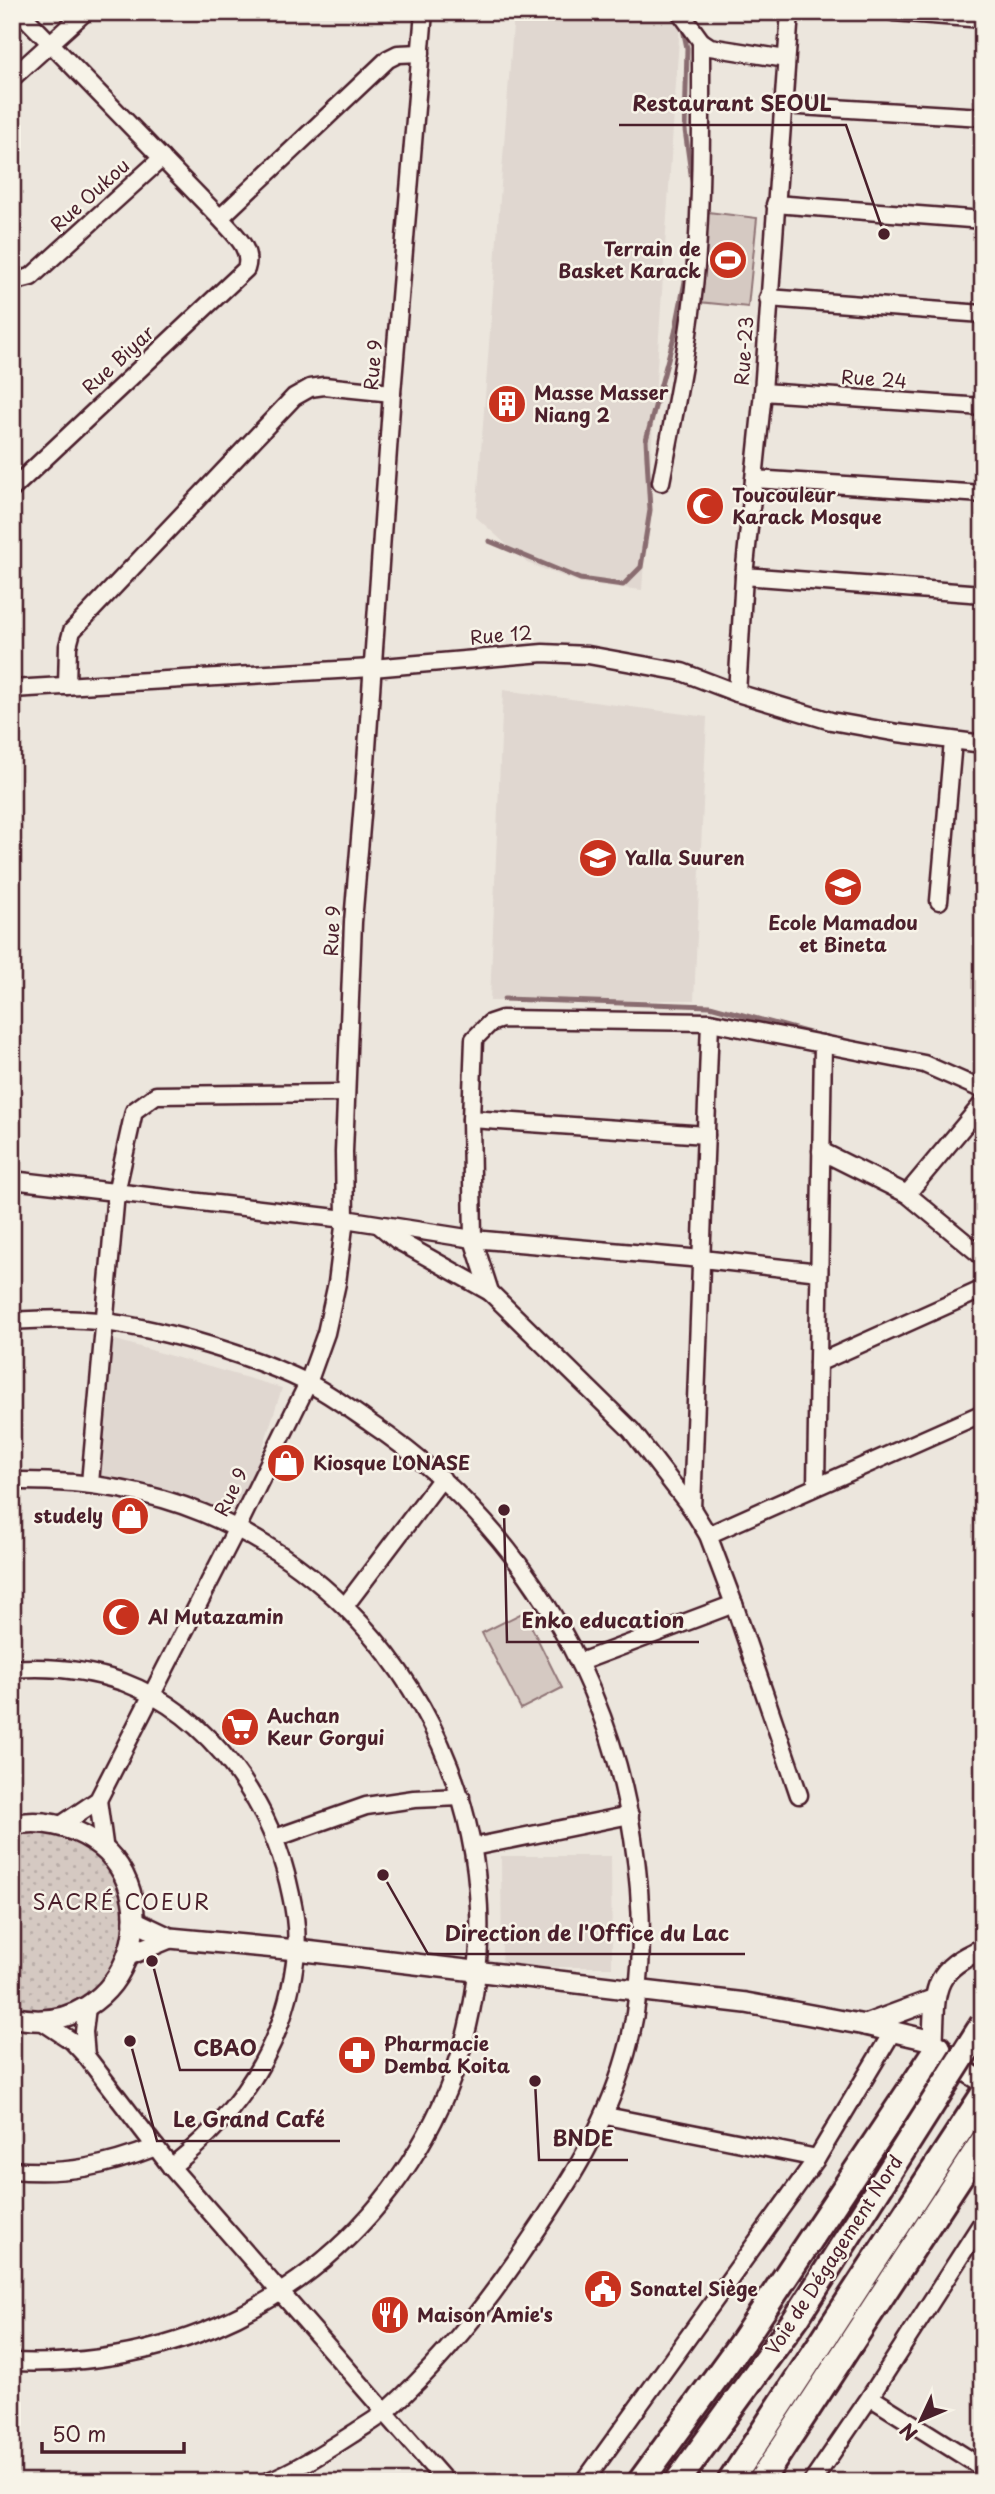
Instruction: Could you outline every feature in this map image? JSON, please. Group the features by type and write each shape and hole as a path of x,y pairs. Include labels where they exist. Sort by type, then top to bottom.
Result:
{"highway":[{"name":"Voie de Dégagement Nord","path":"677,2482 797,2317 983,2024"},
{"path":"640,2482 742,2343 935,2045"},
{"name":"Voie de Dégagement Nord","path":"730,2482 983,2095"},
{"path":"760,2482 983,2141"},
{"path":"659,2482 690,2413"}],"street":[{"path":"20,12 220,218 388,59 398,54 421,53"},
{"path":"12,78 85,12"},
{"name":"Rue 9","path":"61,1825 98,1800 237,1528 308,1383 326,1333 337,1283 345,1219 346,1093 353,922 392,393 424,12"},
{"path":"680,12 701,41 710,47 786,59"},
{"name":"Rue-23","path":"737,693 744,576 763,392 790,12"},
{"path":"893,12 983,19"},
{"path":"661,482 679,388 696,266 701,143 701,41"},
{"path":"783,105 983,117"},
{"name":"Rue Oukou","path":"12,282 31,277 162,158"},
{"path":"775,204 983,220"},
{"name":"Rue Biyar","path":"12,489 246,269 249,260 246,249 220,218"},
{"path":"768,298 983,314"},
{"path":"67,686 68,646 72,631 295,397 310,388 324,386 392,393"},
{"name":"Rue 24","path":"763,392 983,407"},
{"path":"754,479 983,494"},
{"path":"744,576 983,594"},
{"name":"Rue 12","path":"12,689 372,668 543,653 588,655 682,672 737,693 831,721 983,744"},
{"path":"939,901 953,741"},
{"path":"490,1292 472,1239 471,1119 474,1039 478,1032 490,1023 502,1018 710,1022 924,1064 983,1090"},
{"path":"692,1508 710,1022"},
{"path":"816,1486 823,1044"},
{"path":"90,1483 116,1193 134,1111 156,1096 346,1093"},
{"path":"907,1194 983,1103"},
{"path":"471,1119 706,1135"},
{"path":"821,1151 907,1194 983,1257"},
{"path":"12,1180 345,1219 472,1239 819,1272"},
{"path":"377,1224 397,1240 490,1292 631,1430 692,1508 708,1535 734,1604 799,1795"},
{"path":"818,1363 983,1289"},
{"path":"12,1321 103,1322 226,1351 308,1383 395,1440 470,1505 520,1563 548,1606 580,1662 601,1712 630,1815 640,1902 637,1990 631,2034 606,2116 564,2190 461,2334 386,2412 332,2447 282,2476 266,2482"},
{"path":"708,1535 983,1413"},
{"path":"345,1606 442,1478"},
{"path":"12,1481 90,1483 165,1499 237,1528 293,1563 345,1606 394,1663 433,1727 461,1797 473,1847 480,1930 478,1971 471,2014 460,2056 445,2096 426,2136 397,2181 355,2231 316,2267 280,2293 245,2314 207,2331 128,2355 45,2364 12,2362"},
{"path":"580,1662 734,1604"},
{"path":"12,1669 62,1669 122,1682 150,1695 182,1717 220,1752 258,1804 275,1839 287,1874 297,1950 284,2013 257,2072 219,2124 171,2167"},
{"path":"275,1839 376,1804 461,1797"},
{"path":"98,1800 105,1851"},
{"path":"473,1847 630,1815"},
{"path":"12,1825 38,1822 61,1825 85,1835 105,1851 123,1875 133,1903 134,1921 129,1955 119,1975 105,1993 87,2007 64,2017 22,2021"},
{"path":"134,1921 170,1938 297,1950 746,2003 865,2025 935,2045 947,2060 983,2082"},
{"path":"129,1955 170,1938"},
{"path":"935,2045 935,1999 944,1972 961,1958 983,1949"},
{"path":"865,2025 935,1999"},
{"path":"86,2056 84,2032 87,2007"},
{"path":"22,2021 72,2041 86,2056 171,2167 446,2482"},
{"path":"584,2482 817,2158 893,2031"},
{"path":"606,2116 817,2158"},
{"path":"12,2170 43,2173 82,2170 120,2161 156,2147"},
{"path":"812,2482 981,2227"},
{"path":"870,2397 983,2468"}],"shaded area":[{"path":"514,12 672,12 680,23 642,590 581,583 527,563 476,517"},
{"name":"Terrain de Basket Karack","path":"708,212 757,218 748,307 699,302"},
{"name":"Yalla Suuren","path":"503,690 707,717 694,1000 490,1001"},
{"path":"102,1336 282,1388 237,1528 90,1483"},
{"path":"524,1612 562,1688 521,1709 482,1633"},
{"path":"39,1828 70,1834 97,1851 117,1876 128,1905 117,1967 96,1991 69,2007 41,2012 12,2009 12,1832"},
{"path":"501,1856 611,1856 612,1967 502,1967"}],"waterway":[{"path":"682,24 687,48 685,130 693,188"},
{"path":"489,541 580,579 623,585 641,567 650,510 646,440 675,333 687,271 691,229"},
{"path":"504,999 710,1006 824,1037"},
{"path":"962,1073 983,1079"}],"place":[{"name":"Restaurant SEOUL","path":"884,234"},
{"name":"Terrain de Basket Karack","path":"728,260"},
{"name":"Masse Masser Niang 2","path":"507,404"},
{"name":"Toucouleur Karack Mosque","path":"705,506"},
{"name":"Yalla Suuren","path":"598,858"},
{"name":"Ecole Mamadou et Bineta","path":"843,887"},
{"name":"Kiosque LONASE","path":"286,1463"},
{"name":"Enko education","path":"504,1510"},
{"name":"studely","path":"130,1516"},
{"name":"Al Mutazamin","path":"121,1617"},
{"name":"Auchan Keur Gorgui","path":"240,1727"},
{"name":"Direction de l'Office du Lac","path":"383,1875"},
{"name":"CBAO","path":"152,1961"},
{"name":"Le Grand Café","path":"130,2041"},
{"name":"Pharmacie Demba Koita","path":"357,2055"},
{"name":"BNDE","path":"535,2081"},
{"name":"Sonatel Siège","path":"603,2289"},
{"name":"Maison Amie's","path":"390,2315"}],"district":[{"name":"SACRÉ COEUR","path":"122,1903"}]}
